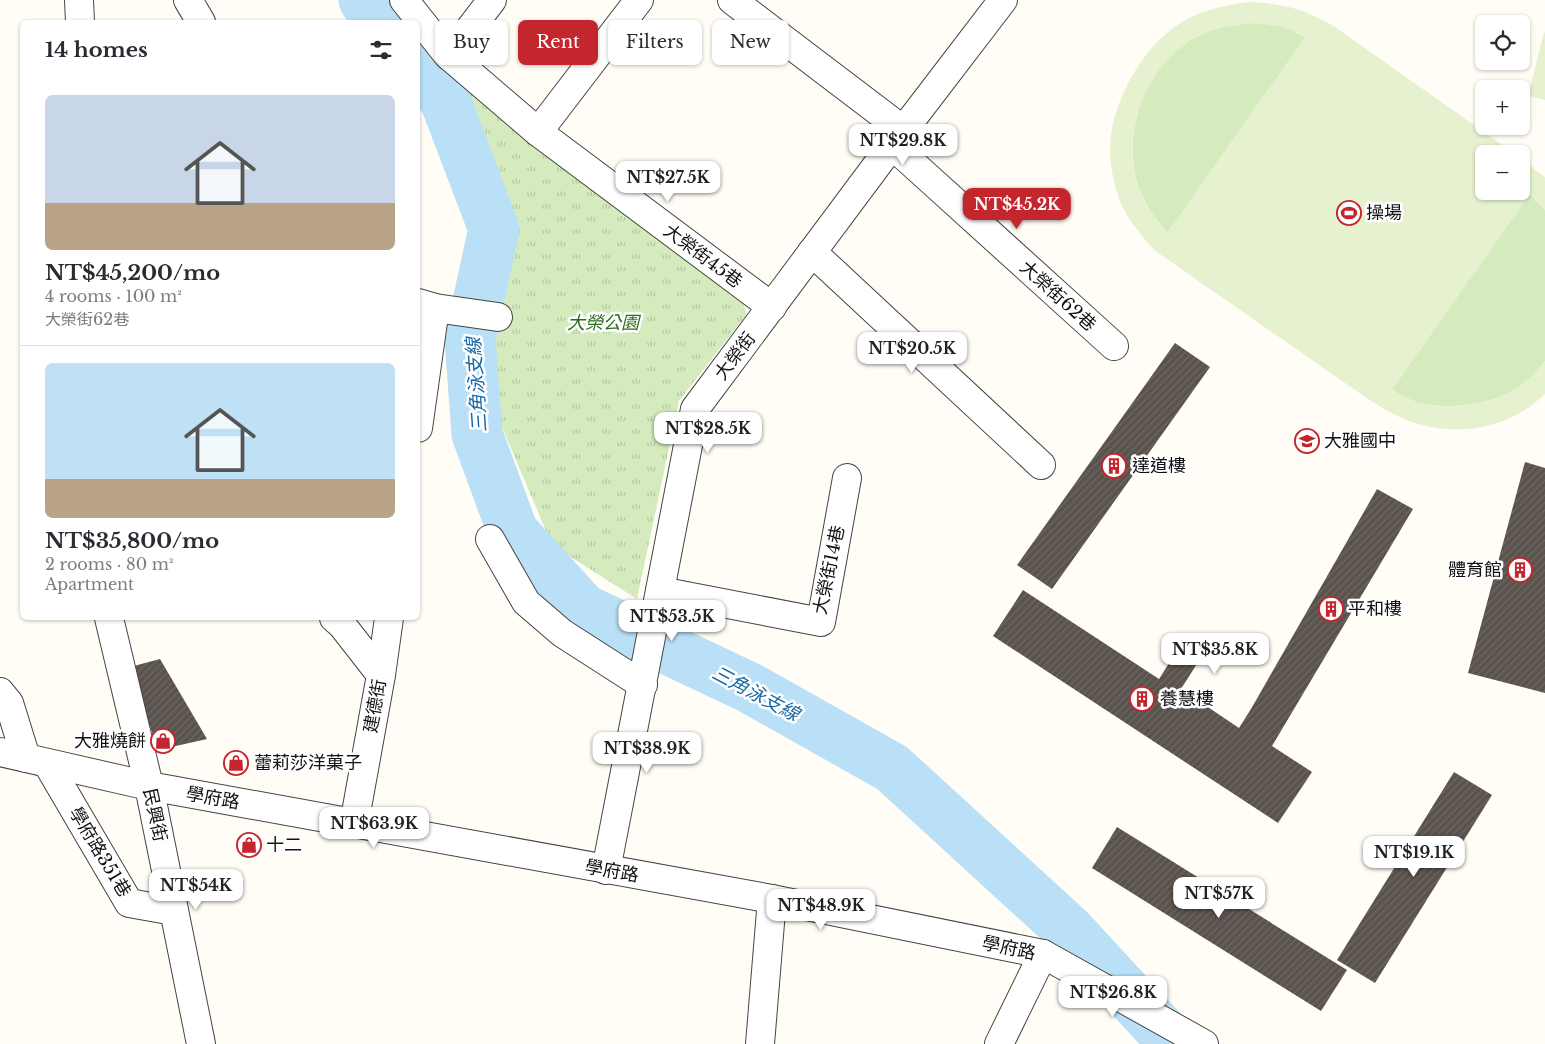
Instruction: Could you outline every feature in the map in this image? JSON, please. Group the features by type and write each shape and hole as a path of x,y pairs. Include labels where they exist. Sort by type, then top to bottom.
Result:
{"street":[{"path":"79,0 80,20"},
{"path":"188,0 200,20"},
{"name":"大榮街45巷","path":"404,0 435,38"},
{"path":"477,20 492,0"},
{"path":"538,132 639,0"},
{"name":"大榮街62巷","path":"732,0 898,137 1114,346"},
{"name":"大榮街","path":"606,870 695,409 1003,0"},
{"name":"大榮街45巷","path":"460,65 538,132 772,307"},
{"path":"812,252 1042,465"},
{"path":"420,397 426,305 498,317"},
{"name":"大榮街14巷","path":"658,598 821,622 847,478"},
{"path":"490,539 526,602 562,634 644,678"},
{"name":"民興街","path":"109,620 149,786 201,1044"},
{"path":"336,620 381,675"},
{"name":"建德街","path":"354,824 381,675 389,620"},
{"path":"0,692 9,703 24,757"},
{"name":"學府路","path":"24,757 149,786 772,899 1043,954 1204,1044"},
{"name":"學府路351巷","path":"24,757 129,904 174,911"},
{"path":"760,1044 772,899"},
{"path":"999,1044 1043,954"}],"green space":[{"name":"操場","path":"1251,2 1274,4 1294,8 1324,21 1475,126 1475,135 1488,135 1502,145 1475,145 1475,200 1526,200 1392,390 1413,401 1426,404 1455,406 1470,404 1499,397 1513,391 1530,378 1545,361 1545,394 1531,406 1499,422 1463,429 1427,426 1397,416 1365,397 1154,250 1143,237 1124,209 1117,193 1112,172 1110,143 1119,104 1134,72 1156,43 1182,22 1215,8","holes":["1248,23 1271,25 1305,37 1167,233 1147,205 1136,176 1133,136 1143,98 1152,80 1164,64 1178,50 1192,40 1203,34 1232,25"]},
{"name":"操場","path":"1248,23 1268,24 1286,27 1305,37 1475,183 1475,200 1530,200 1530,194 1545,210 1545,361 1524,383 1513,391 1499,397 1470,404 1440,406 1413,401 1392,390 1167,233 1144,200 1135,173 1133,149 1135,124 1142,100 1153,78 1167,59 1186,43 1207,32 1227,26"},
{"path":"1544,32 1545,100 1530,96 1530,88"},
{"name":"大榮公園","path":"450,65 454,65 741,291 746,315 679,401 637,599 552,545 496,413 492,333 496,302 512,239 510,199"},
{"name":"操場","path":"1530,166 1545,177 1545,210 1530,194"}],"building":[{"name":"達道樓","path":"1175,343 1210,367 1052,589 1017,565"},
{"name":"體育館","path":"1525,462 1545,468 1545,693 1468,673"},
{"name":"養慧樓","path":"1377,489 1413,509 1272,746 1312,772 1278,823 993,636 1023,590 1159,679 1180,646 1200,659 1181,689 1239,728"},
{"path":"160,659 207,739 158,750 130,667"},
{"path":"1454,772 1492,795 1375,983 1337,960"},
{"path":"1117,827 1347,970 1321,1011 1092,868"}],"waterway":[{"name":"三角泳支線","path":"364,0 380,20"},
{"name":"三角泳支線","path":"420,69 445,100 494,229 470,339 477,434 513,532 583,609 750,688 892,768 1069,930 1174,1044"}],"place":[{"name":"操場","path":"1349,213"},
{"name":"大雅國中","path":"1307,441"},
{"name":"達道樓","path":"1114,466"},
{"name":"體育館","path":"1520,570"},
{"name":"平和樓","path":"1331,609"},
{"name":"養慧樓","path":"1142,699"},
{"name":"大雅燒餅","path":"163,741"},
{"name":"蕾莉莎洋菓子","path":"236,763"},
{"name":"十二","path":"249,845"}]}
